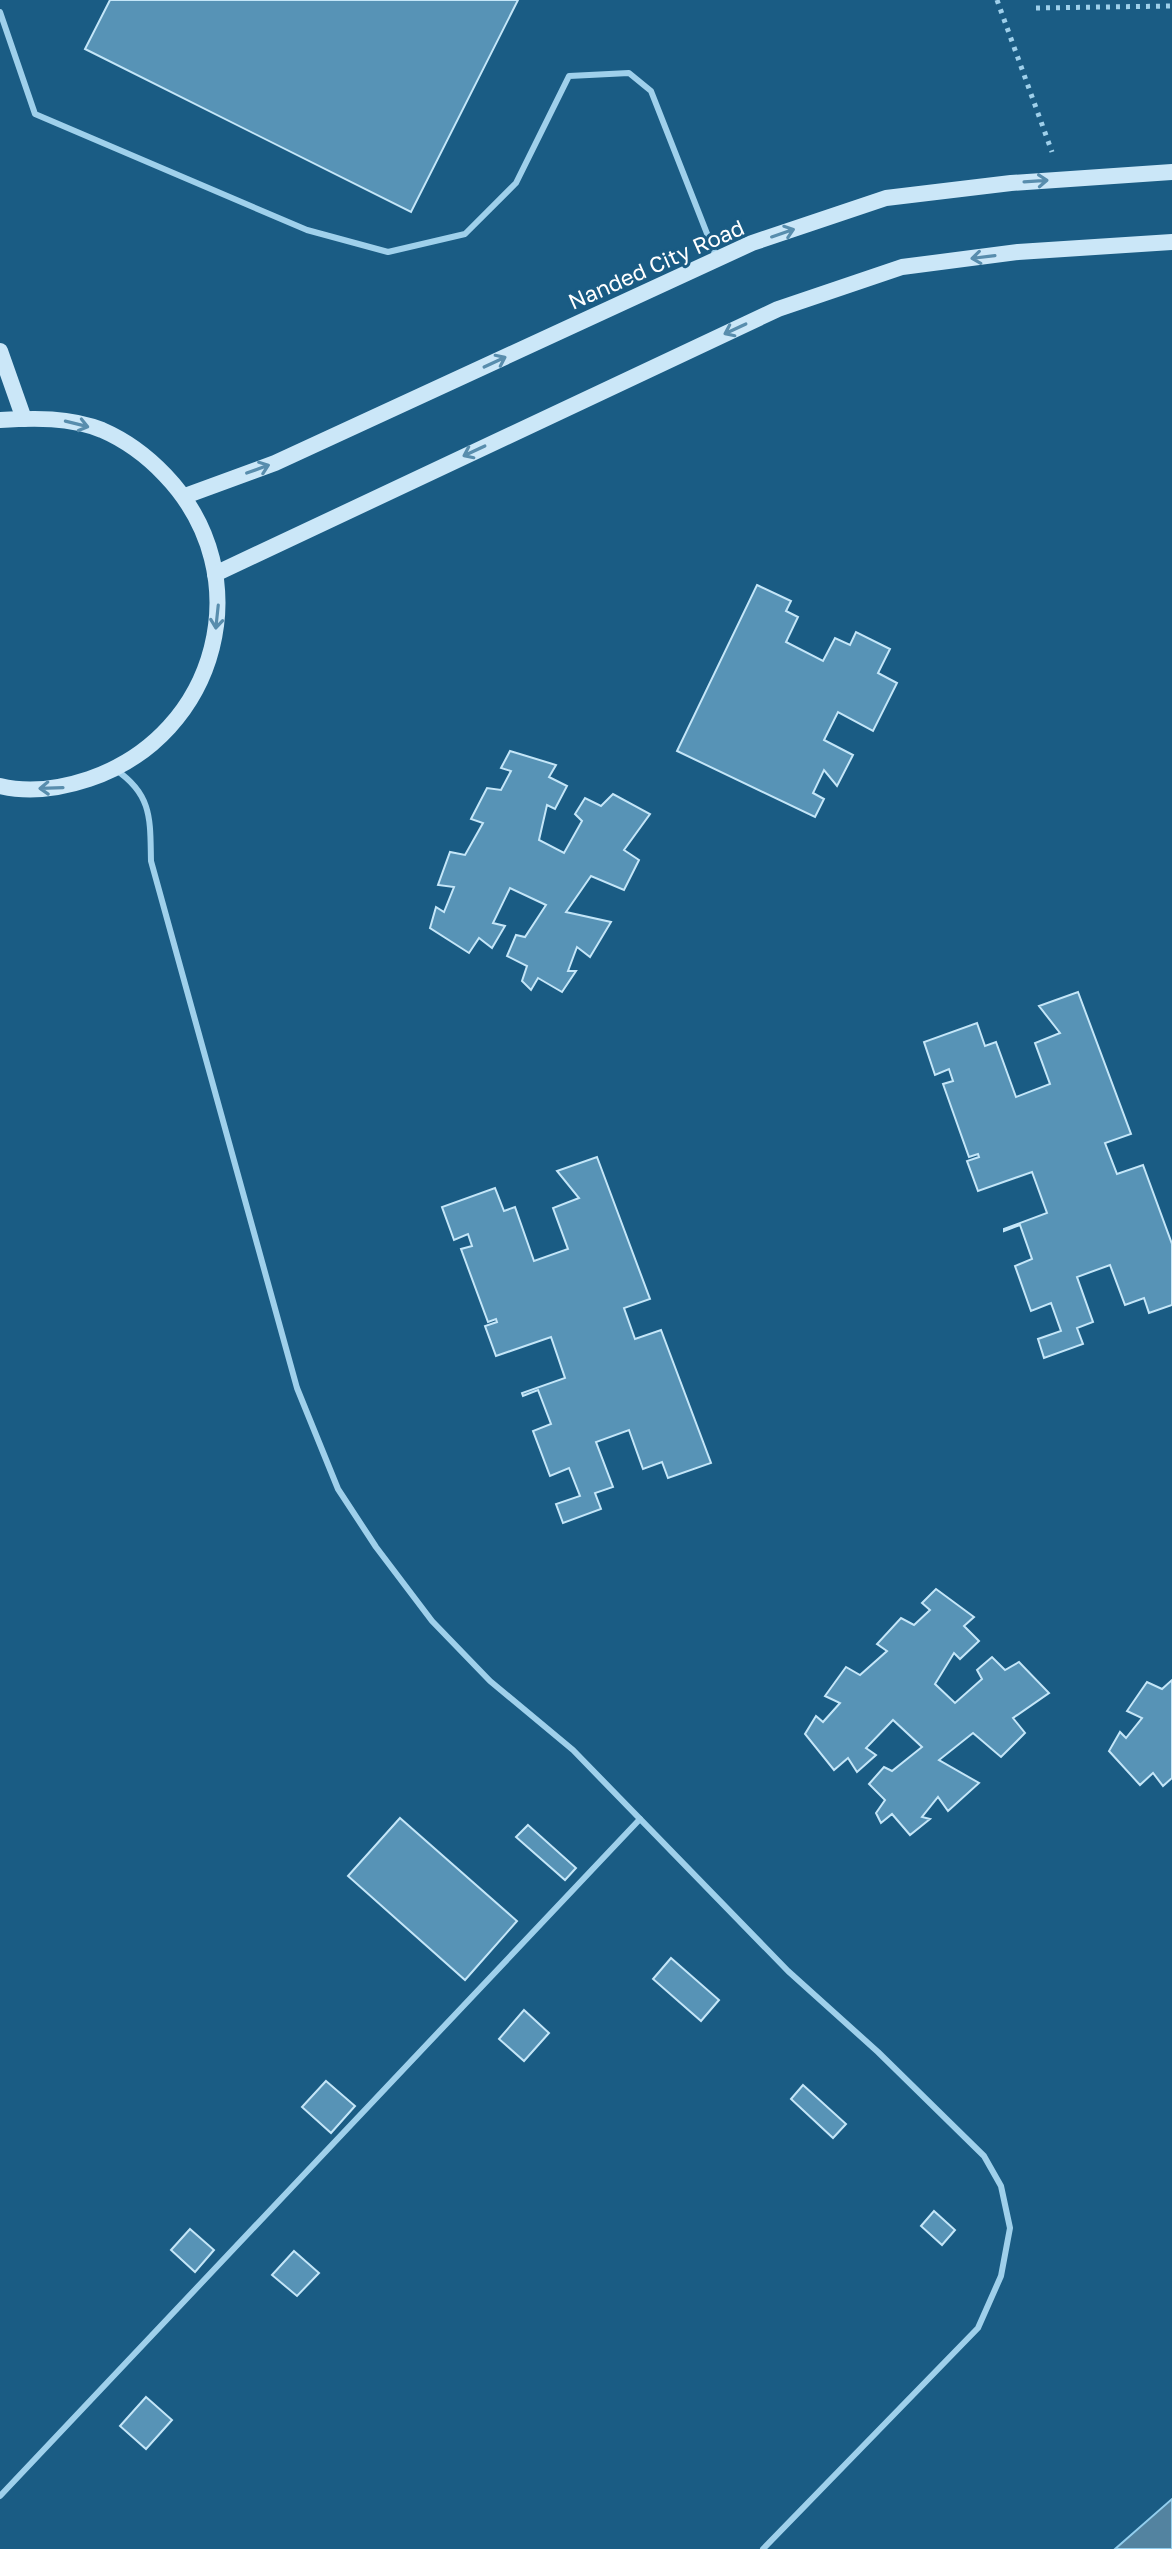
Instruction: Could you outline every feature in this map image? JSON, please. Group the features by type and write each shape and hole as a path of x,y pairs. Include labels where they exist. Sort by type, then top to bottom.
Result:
{"street":[{"name":"Nanded City Road","path":"185,496 290,456 752,243 886,198 1062,179 1172,172"},
{"path":"215,574 778,309 902,267 1018,252 1172,242"},
{"path":"0,351 24,419"},
{"path":"0,420 50,417 102,430 148,457 185,496 209,543 219,595 213,648 193,698 160,739 116,770 66,787 12,789 0,786"}],"lane":[{"path":"0,12 35,114 307,230 388,252 465,234 516,183 569,76 629,73 651,91 717,259"},
{"path":"116,770 133,781 145,800 149,816 151,861 297,1388 338,1489 376,1547 432,1621 490,1681 573,1750 779,1962 878,2052 984,2156 1001,2186 1010,2228 1001,2276 978,2328 763,2549"},
{"path":"0,2496 640,1819"}],"path":[{"path":"997,0 1062,179"},
{"path":"1036,8 1172,6"}],"water":[{"path":"1172,2499 1172,2549 1115,2549"}],"building":[{"path":"110,0 518,0 411,212 85,49"},
{"path":"757,585 791,601 786,611 798,617 786,642 823,661 835,638 850,645 856,632 890,649 878,673 897,683 873,731 838,712 824,740 853,755 837,786 824,770 813,793 824,799 815,817 677,751"},
{"path":"510,751 556,765 549,777 567,786 555,809 547,805 539,840 564,853 582,821 575,814 585,798 601,806 613,794 650,814 624,850 639,860 624,890 591,876 566,912 611,922 590,957 577,947 568,971 576,971 562,992 538,978 531,990 522,981 527,966 507,956 516,935 525,937 546,905 510,888 493,923 505,926 492,948 479,938 469,953 430,928 436,907 444,912 454,887 438,885 450,852 465,855 483,823 471,819 487,788 501,790 511,771 501,768"},
{"path":"1078,992 1131,1134 1105,1143 1117,1174 1143,1165 1172,1244 1172,1305 1149,1313 1144,1298 1125,1305 1110,1265 1077,1277 1093,1322 1077,1328 1083,1344 1044,1358 1038,1339 1061,1331 1051,1303 1031,1311 1015,1266 1032,1259 1020,1225 1004,1231 1047,1213 1032,1172 978,1191 967,1161 979,1157 978,1154 969,1157 943,1084 953,1081 949,1069 935,1075 924,1042 977,1023 985,1046 996,1042 1016,1097 1050,1084 1035,1043 1060,1033 1039,1006"},
{"path":"597,1157 650,1299 624,1308 635,1339 661,1330 711,1463 668,1478 662,1462 643,1469 629,1430 596,1442 613,1487 595,1493 601,1509 563,1523 556,1504 580,1496 569,1468 550,1476 533,1431 551,1424 538,1390 523,1396 522,1393 565,1378 551,1337 496,1356 485,1326 497,1322 496,1319 488,1322 461,1249 472,1246 468,1234 454,1240 442,1207 495,1188 504,1211 515,1207 534,1261 568,1249 553,1208 579,1198 557,1171"},
{"path":"936,1589 974,1617 964,1626 979,1641 960,1659 954,1653 935,1684 955,1703 982,1679 977,1670 992,1657 1005,1670 1019,1662 1049,1693 1013,1718 1025,1733 1001,1757 973,1733 939,1760 979,1783 948,1811 938,1797 922,1817 930,1819 910,1835 892,1814 881,1823 876,1813 885,1800 869,1784 884,1767 892,1771 922,1747 893,1720 866,1748 876,1755 857,1772 848,1758 834,1770 805,1734 816,1716 823,1722 840,1703 825,1696 846,1667 860,1675 887,1651 877,1644 901,1618 914,1625 930,1610 922,1603"},
{"path":"1172,1680 1172,1778 1163,1786 1153,1773 1140,1785 1109,1751 1120,1732 1126,1738 1142,1718 1127,1711 1147,1682 1162,1689"},
{"path":"400,1818 517,1921 465,1980 348,1876"},
{"path":"528,1825 576,1868 565,1880 516,1837"},
{"path":"671,1958 719,2000 701,2021 653,1979"},
{"path":"524,2010 549,2033 524,2061 499,2039"},
{"path":"326,2081 355,2106 331,2133 302,2107"},
{"path":"803,2085 846,2124 833,2138 791,2099"},
{"path":"934,2211 955,2230 942,2245 921,2226"},
{"path":"190,2229 214,2250 195,2272 171,2250"},
{"path":"294,2251 319,2273 297,2296 272,2275"},
{"path":"146,2397 172,2420 146,2449 120,2426"}]}
